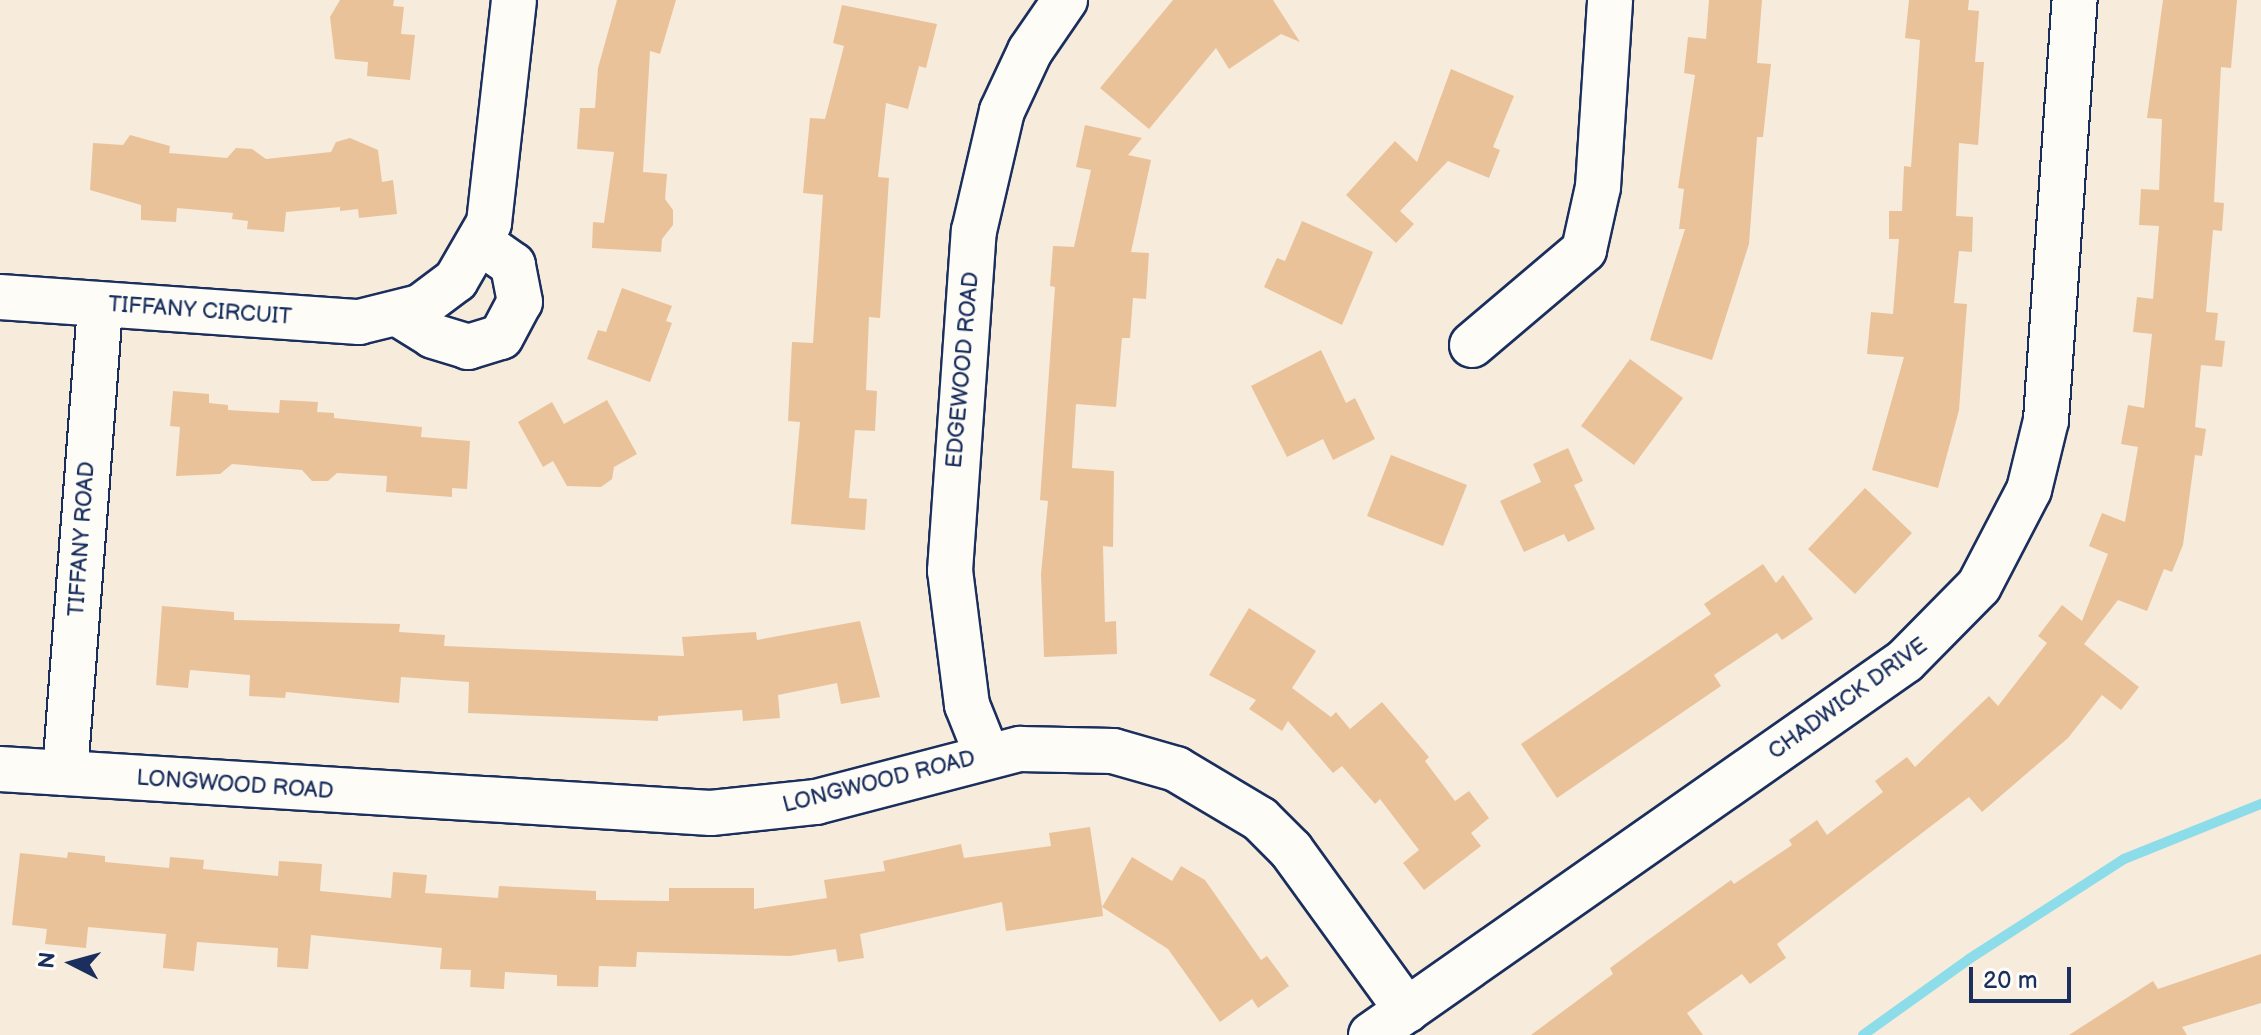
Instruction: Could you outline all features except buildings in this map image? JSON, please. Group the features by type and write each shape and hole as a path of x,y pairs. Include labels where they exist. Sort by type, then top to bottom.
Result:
{"street":[{"name":"TIFFANY CIRCUIT","path":"0,297 359,322 400,315 456,280 481,243 493,201 514,0"},
{"name":"EDGEWOOD ROAD","path":"987,755 967,705 950,571 974,231 1002,111 1030,51 1063,0"},
{"path":"1472,345 1584,250 1598,187 1610,0"},
{"name":"CHADWICK DRIVE","path":"1371,1035 1905,661 1979,586 2025,502 2046,420 2075,0"},
{"path":"400,315 433,336 468,347 501,337 520,302 513,265 481,243"},
{"name":"TIFFANY ROAD","path":"65,773 100,304"},
{"name":"LONGWOOD ROAD","path":"0,769 711,813 816,802 987,755 1055,747 1113,751 1176,769 1225,793 1291,850 1407,1010"}],"waterway":[{"path":"1863,1035 1969,959 2124,859 2261,804"}]}
